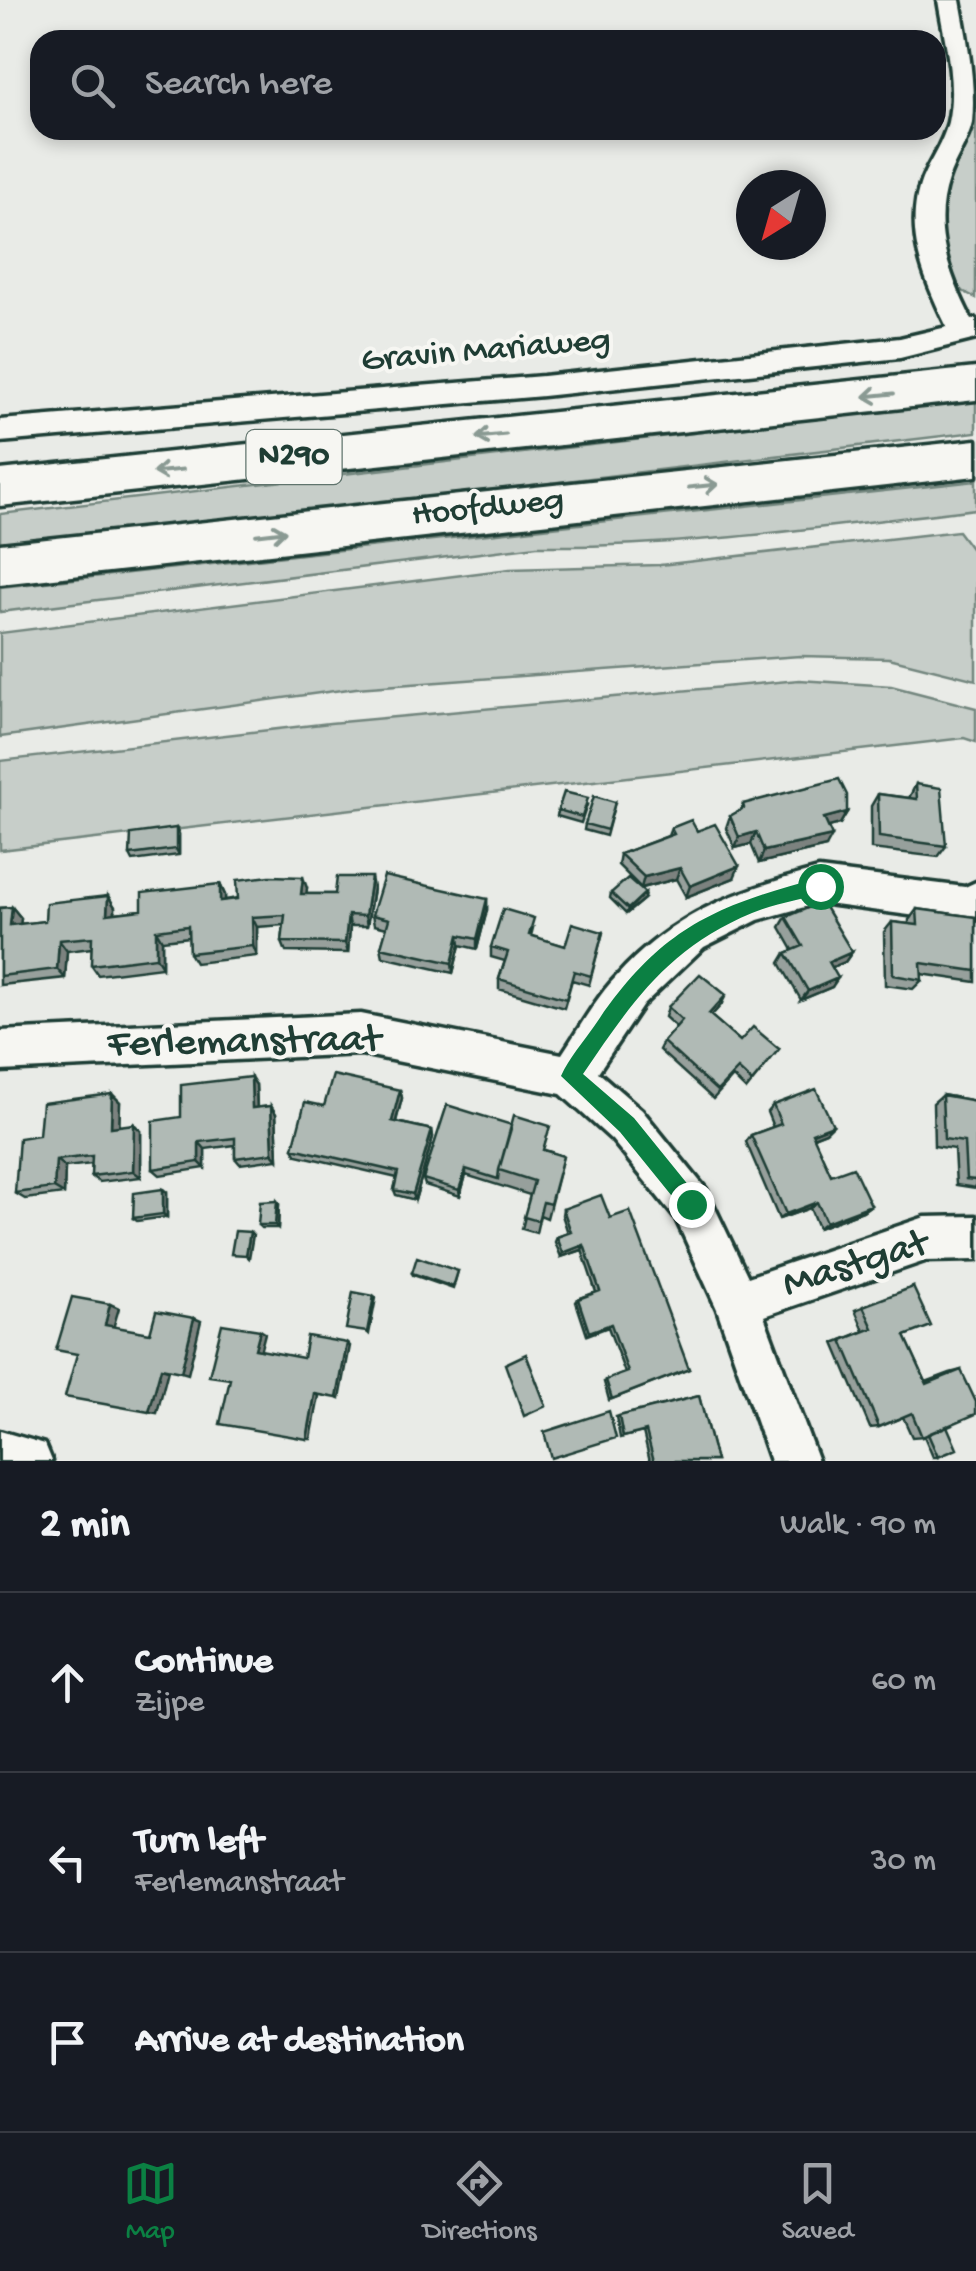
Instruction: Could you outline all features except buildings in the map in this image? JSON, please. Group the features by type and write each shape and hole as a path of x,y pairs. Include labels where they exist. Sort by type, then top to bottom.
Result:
{"main road":[{"name":"Hoofdweg","path":"0,488 976,384"},
{"name":"Hoofdweg","path":"0,564 976,458"}],"street":[{"path":"950,0 960,76 960,122 933,186 925,230 935,276 969,330"},
{"name":"Gravin Mariaweg","path":"0,431 542,386 900,348 969,330"},
{"path":"571,1076 629,990 690,934 752,904 820,886 969,906 976,900"},
{"name":"Ferlemanstraat","path":"0,1050 361,1034 571,1076 627,1125 691,1204 737,1303 794,1461"},
{"name":"Mastgat","path":"737,1303 926,1239 976,1238"},
{"path":"0,1455 28,1461"}],"shaded area":[{"path":"976,78 976,298 955,287 940,223 945,186 973,128"},
{"path":"976,400 976,432 139,532 0,545 0,514"},
{"path":"976,481 976,509 702,540 537,546 0,612 0,587"},
{"path":"958,531 976,555 976,680 889,658 800,656 356,688 0,737 0,633 510,569 660,565"},
{"path":"799,680 891,686 976,708 976,742 964,738 0,850 0,761 330,723"}],"route":[{"path":"691,1204 627,1125 571,1076 629,990 690,934 752,904 820,886"}]}
